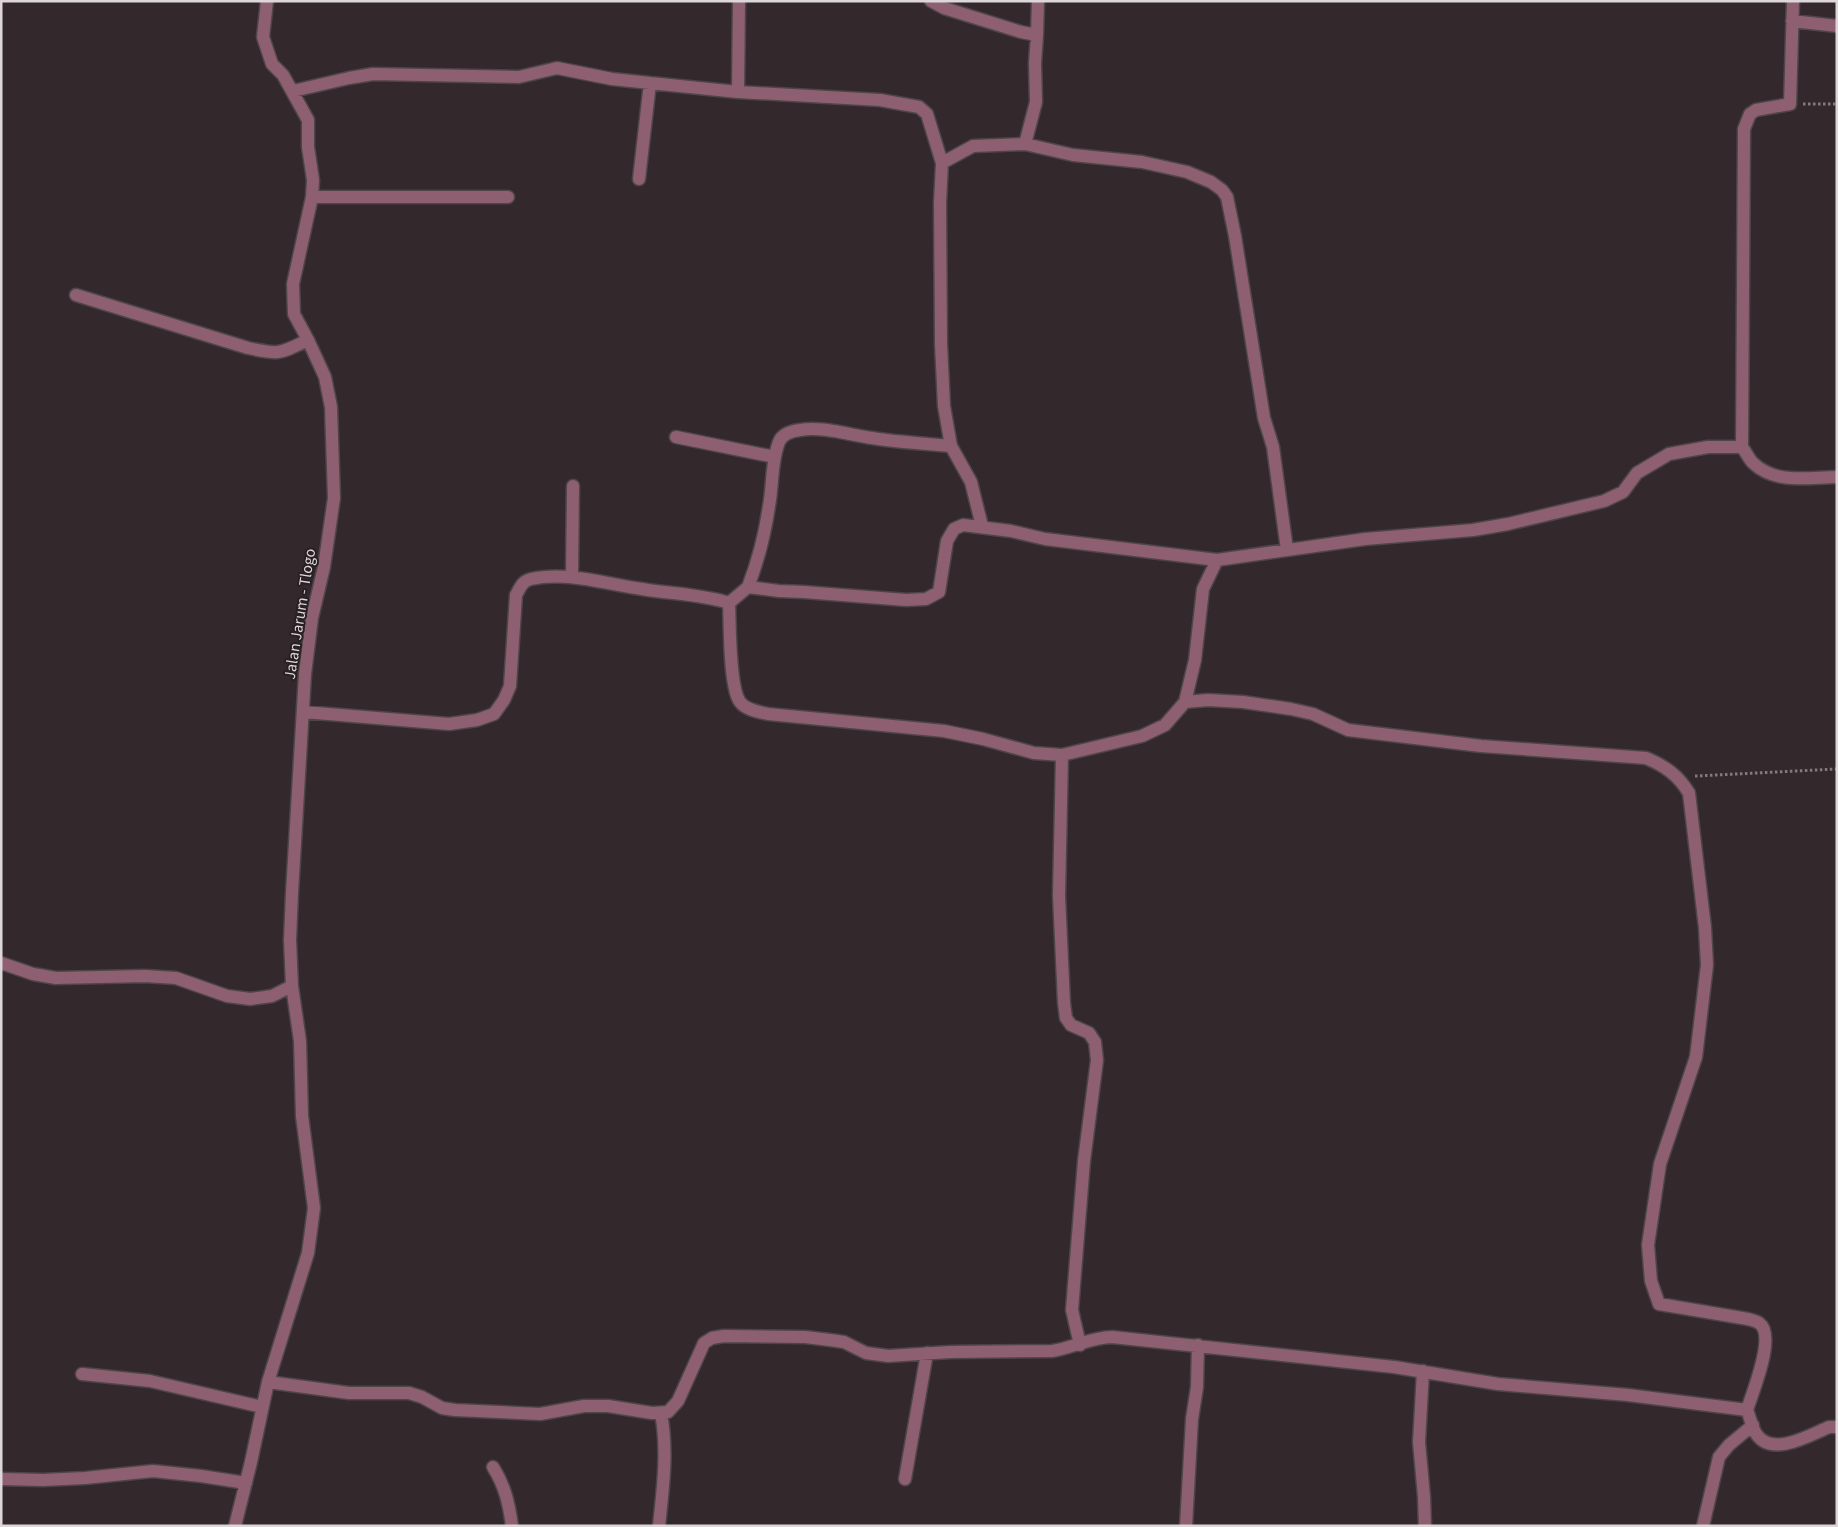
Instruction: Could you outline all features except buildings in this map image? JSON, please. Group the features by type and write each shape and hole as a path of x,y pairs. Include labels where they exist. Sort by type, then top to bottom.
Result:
{"street":[{"name":"Jalan Jarum - Tlogo","path":"235,1526 268,1382 308,1253 314,1208 302,1116 300,1041 292,986 290,940 305,674 312,618 324,567 334,498 331,407 325,377 294,314 293,284 312,197 313,180 308,147 308,120 283,75 272,64 263,37 267,1"},
{"path":"738,1 738,92"},
{"path":"931,1 944,8 1021,32 1037,35"},
{"path":"1026,144 1036,102 1035,63 1038,1"},
{"path":"1793,1 1790,104 1756,110 1750,114 1744,129 1742,447 1754,464 1783,478 1837,477"},
{"path":"1792,21 1837,26"},
{"path":"293,91 372,74 519,77 556,68 612,79 738,92 880,100 919,107 927,114 942,163 940,203 941,344 944,406 951,446 971,482 982,526"},
{"path":"638,179 650,83"},
{"path":"942,163 973,146 1026,144 1073,156 1142,162 1187,172 1210,182 1222,190 1227,198 1238,250 1264,418 1273,447 1288,550"},
{"path":"312,197 508,196"},
{"path":"76,295 272,354 282,353 308,340"},
{"path":"729,603 748,587 756,563 770,505 775,456 779,441 785,434 801,429 951,446"},
{"path":"676,437 775,456"},
{"path":"748,587 906,600 926,599 939,592 947,541 954,529 963,525 982,526 1045,539 1217,560 1365,539 1473,530 1539,517 1604,501 1623,492 1637,473 1669,454 1708,447 1742,447"},
{"path":"572,577 573,486"},
{"path":"729,603 733,684 740,703 752,710 768,714 944,731 1034,753 1062,754 1142,736 1165,725 1185,702 1195,660 1203,589 1217,560"},
{"path":"304,712 449,724 477,720 494,714 504,700 510,686 516,595 522,583 530,579 572,577 642,589 715,598 729,603"},
{"path":"1185,702 1217,700 1291,709 1313,714 1348,730 1472,745 1646,758 1666,767 1683,784 1689,794 1705,928 1707,965 1696,1057 1660,1164 1648,1245 1651,1281 1659,1304 1748,1319 1759,1323 1763,1327 1767,1346 1747,1410 1757,1436 1770,1444 1786,1444 1829,1427 1837,1427"},
{"path":"1062,754 1059,896 1064,1003 1066,1018 1071,1025 1089,1033 1095,1042 1097,1060 1084,1161 1072,1310 1080,1345"},
{"path":"1,964 33,974 56,978 145,976 176,978 227,996 250,999 272,996 292,986"},
{"path":"268,1382 349,1393 409,1393 422,1397 442,1408 455,1410 540,1414 584,1406 608,1406 661,1413 668,1412 678,1402 704,1343 712,1338 724,1336 805,1337 844,1342 866,1353 888,1356 928,1353 1052,1352 1080,1345 1102,1336 1112,1336 1423,1371 1498,1384 1628,1395 1747,1410"},
{"path":"1186,1526 1192,1418 1197,1387 1198,1345"},
{"path":"906,1479 928,1353"},
{"path":"1423,1371 1419,1442 1425,1504 1425,1526"},
{"path":"82,1374 150,1381 262,1407"},
{"path":"659,1526 664,1485 665,1448 661,1413"},
{"path":"1703,1526 1719,1457 1753,1425"},
{"path":"494,1467 507,1493 512,1526"},
{"path":"1,1478 42,1480 153,1471 246,1483"}],"path":[{"path":"1790,104 1837,104"},
{"path":"1674,776 1837,770"}]}
